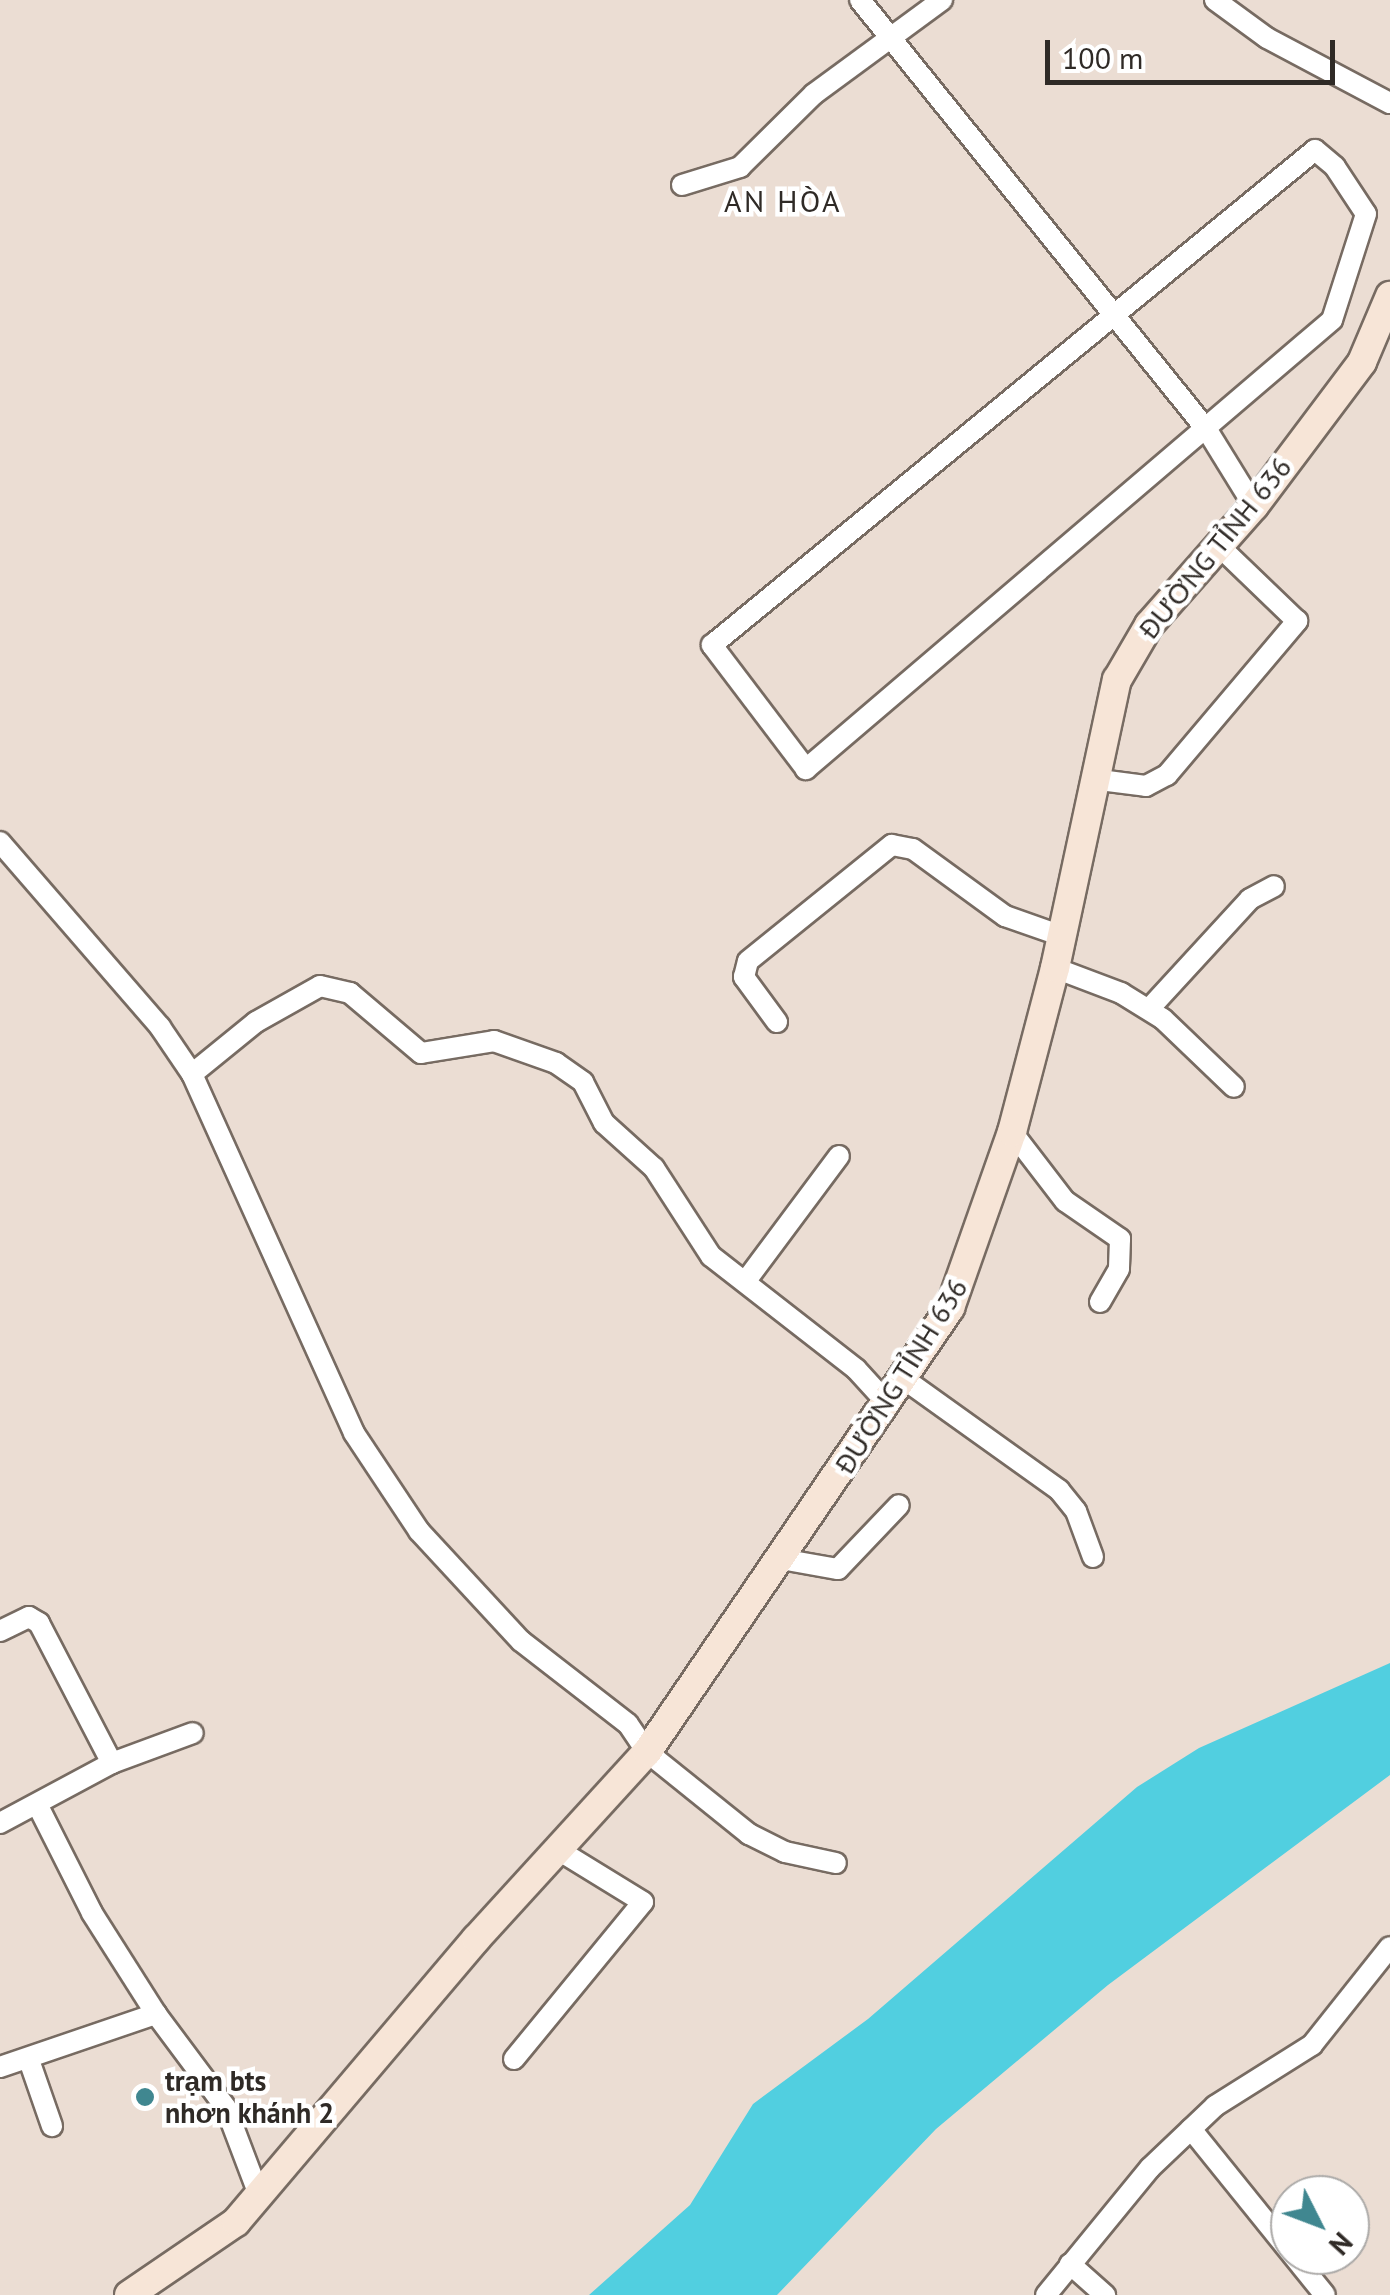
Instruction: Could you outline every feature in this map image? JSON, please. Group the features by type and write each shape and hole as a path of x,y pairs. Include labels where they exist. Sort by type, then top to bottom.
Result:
{"main road":[{"name":"ĐƯỜNG TỈNH 636","path":"129,2295 218,2238 647,1752 904,1379 966,1274 1012,1132 1055,968 1092,780 1130,653 1254,506 1362,362 1390,297"}],"street":[{"path":"860,0 1206,430 1254,506"},
{"path":"682,184 740,166 814,94 942,0"},
{"path":"1215,0 1267,38 1390,103"},
{"path":"1315,150 1334,166 1366,214 1332,320 806,769 712,645 1112,314 1315,150"},
{"path":"1092,780 1146,786 1167,776 1297,621 1219,546"},
{"path":"0,842 160,1027 192,1074 354,1433 386,1488 484,1605 553,1669 628,1724 647,1752 750,1834 785,1852 836,1862"},
{"path":"777,1022 744,977 748,962 892,845 914,849 1005,916 1059,935"},
{"path":"1149,1010 1250,899 1274,886"},
{"path":"1055,968 1149,1010 1234,1087"},
{"path":"192,1074 256,1022 320,986 350,993 421,1053 494,1041 556,1063 583,1082 604,1124 654,1168 711,1256 856,1369 886,1403"},
{"path":"1012,1132 1066,1201 1120,1239 1119,1269 1100,1302"},
{"path":"744,1282 839,1156"},
{"path":"904,1379 1059,1490 1076,1511 1093,1557"},
{"path":"781,1559 838,1569 899,1504"},
{"path":"0,1631 29,1617 39,1623 112,1763"},
{"path":"0,1823 112,1763 193,1733"},
{"path":"38,1806 70,1876 156,2014 226,2108 258,2196"},
{"path":"514,2059 643,1902 560,1850"},
{"path":"1046,2295 1190,2128 1237,2089 1312,2044 1390,1947"},
{"path":"0,2068 156,2014"},
{"path":"29,2060 52,2126"},
{"path":"1190,2128 1325,2295"},
{"path":"1070,2264 1105,2295"}],"water":[{"path":"1390,1663 1390,1775 1108,1985 936,2129 777,2295 589,2295 690,2205 753,2104 868,2019 1137,1787 1199,1748"}],"place":[{"name":"trạm bts nhơn khánh 2","path":"145,2097"}],"district":[{"name":"AN HÒA","path":"783,201"}]}
